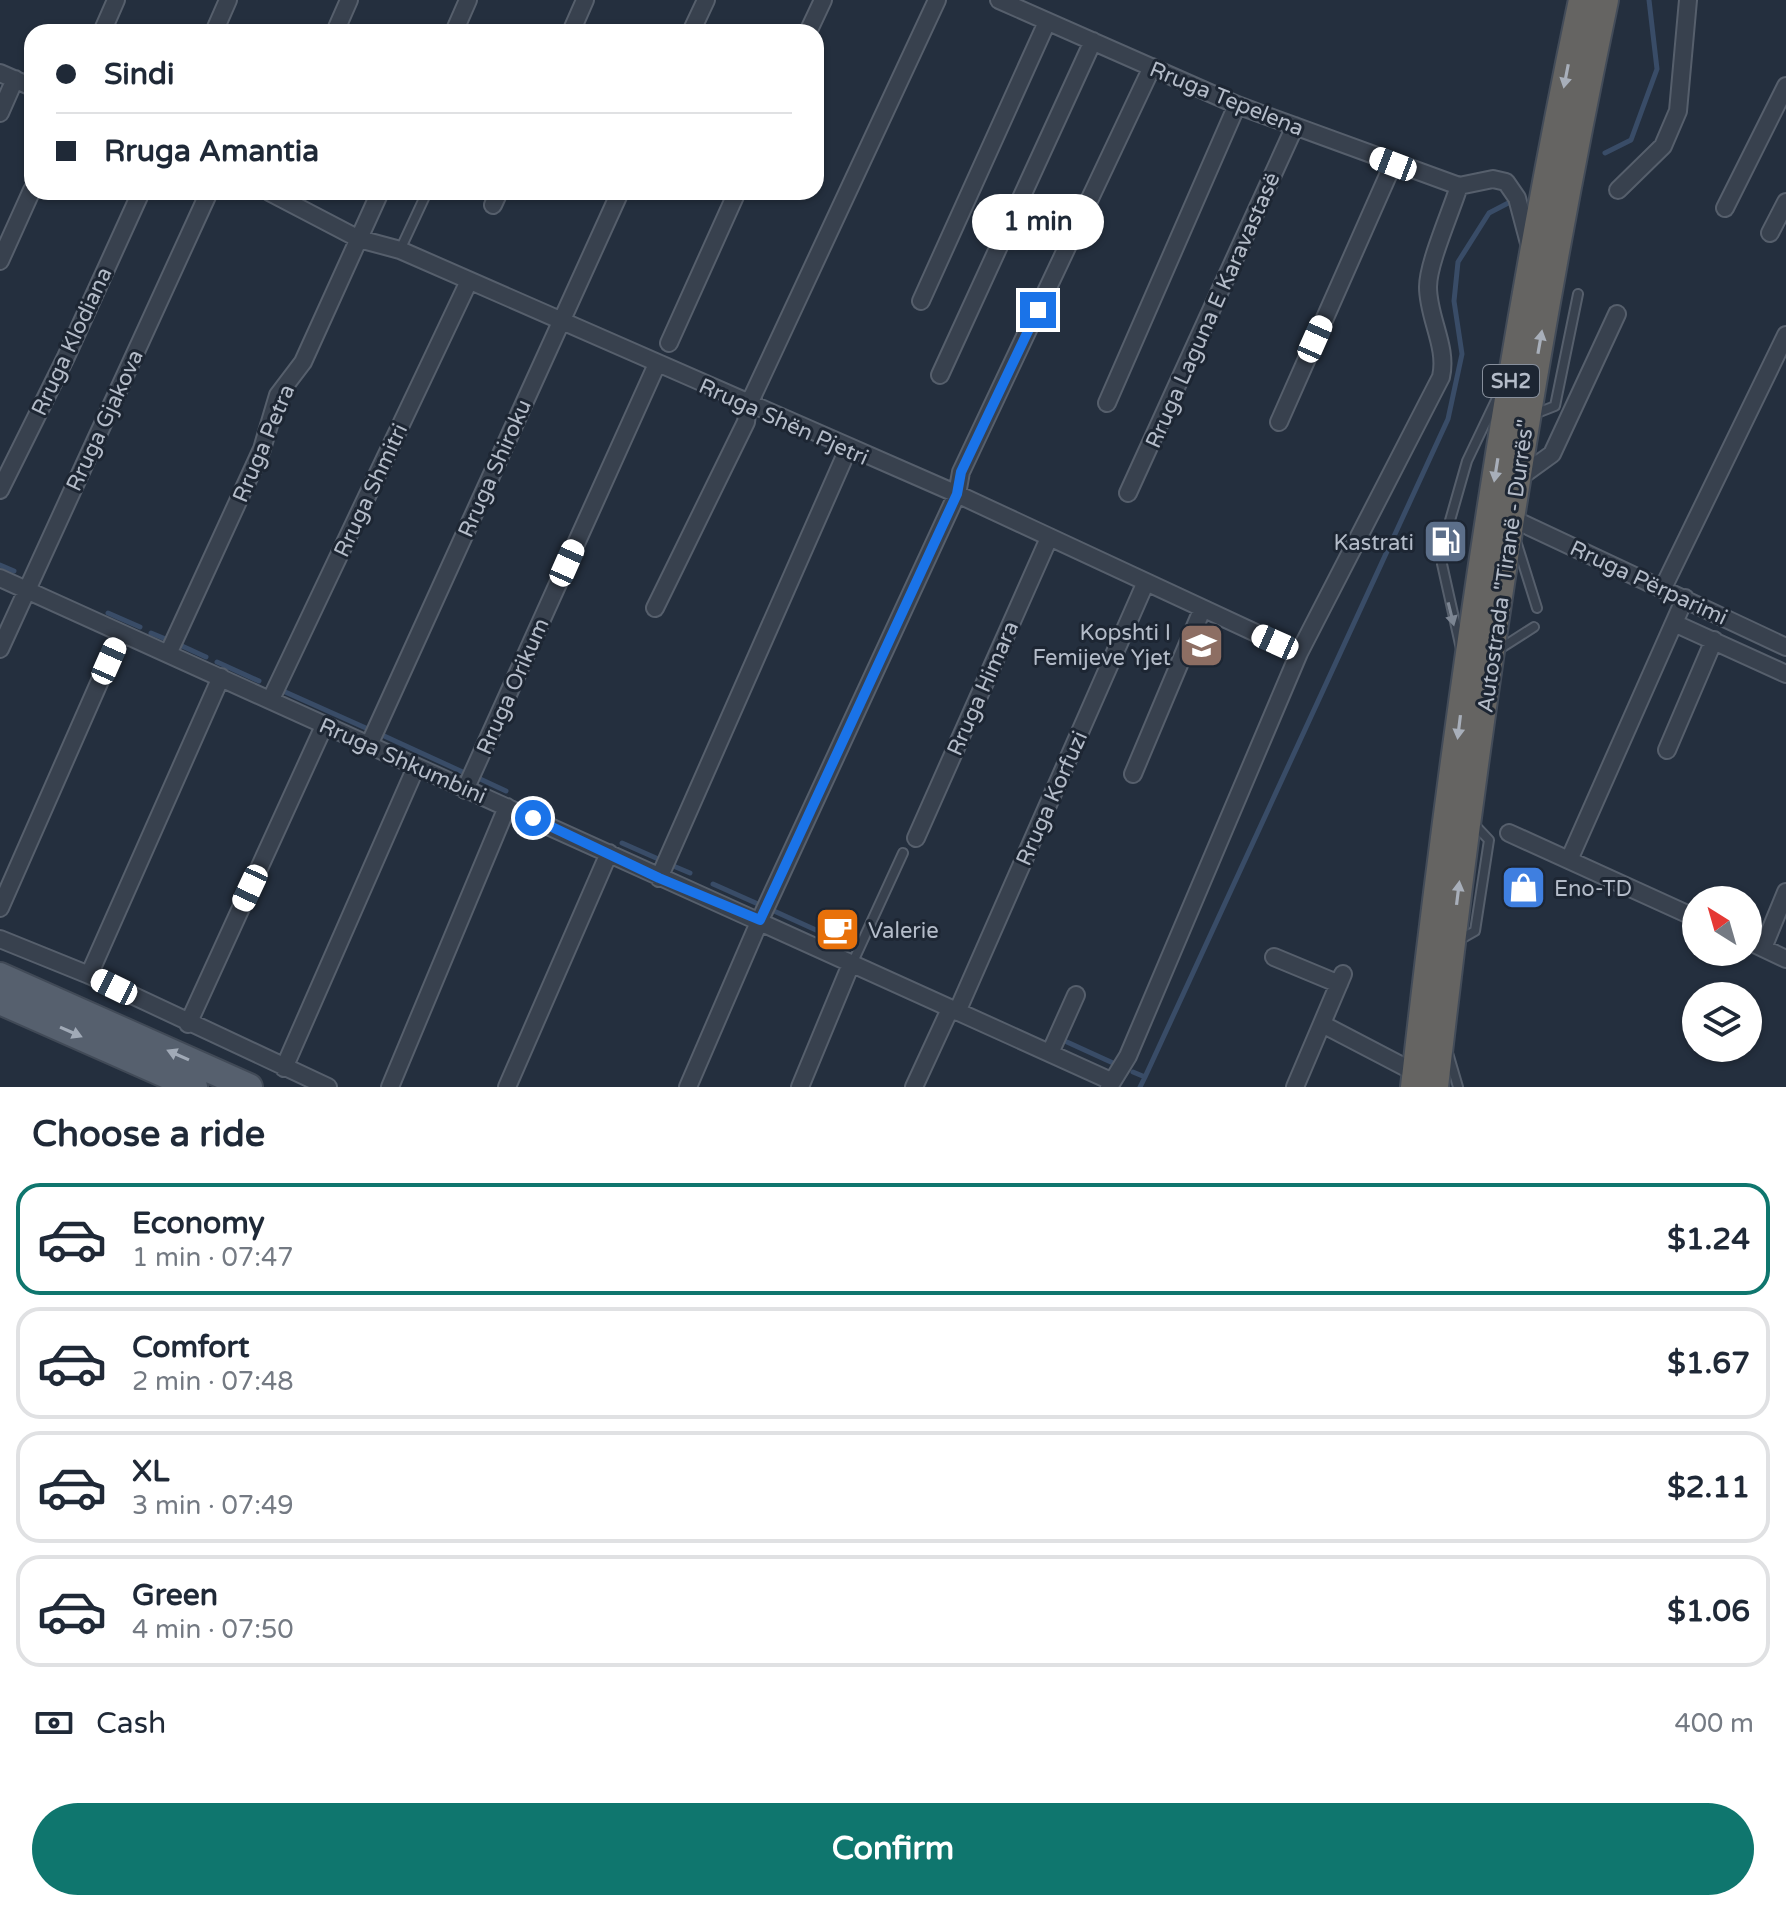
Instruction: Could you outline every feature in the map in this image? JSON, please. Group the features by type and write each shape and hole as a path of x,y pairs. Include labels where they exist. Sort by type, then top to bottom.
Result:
{"highway":[{"name":"Autostrada \"Tiranë - Durrës\"","path":"1422,1082 1479,658 1514,363 1532,253 1582,0"},
{"name":"Autostrada \"Tiranë - Durrës\"","path":"1422,1082 1441,1032 1467,816 1479,658 1510,521 1605,0"}],"main road":[{"path":"0,976 249,1087"},
{"path":"0,1001 194,1087"}],"street":[{"path":"106,24 116,0"},
{"path":"218,24 228,0"},
{"path":"338,24 349,0"},
{"path":"458,24 468,0"},
{"path":"574,24 585,0"},
{"path":"695,24 706,0"},
{"path":"812,24 823,0"},
{"path":"655,608 746,422 748,406 937,0"},
{"name":"Rruga Tepelena","path":"999,0 1237,105 1459,186"},
{"path":"1618,190 1663,146 1678,111 1688,0"},
{"path":"921,301 1047,22"},
{"path":"940,375 1093,41"},
{"path":"688,1087 760,920 957,494 961,472 1152,67"},
{"path":"0,113 8,76"},
{"path":"1725,208 1786,86"},
{"path":"1107,403 1237,105"},
{"name":"Rruga Laguna E Karavastasë","path":"1128,493 1295,126"},
{"path":"1279,422 1393,164"},
{"path":"1110,1084 1128,1056 1299,653 1441,377 1445,357 1430,306 1428,285 1459,186 1493,179 1510,186 1532,253"},
{"path":"0,261 27,200"},
{"name":"Rruga Klodiana","path":"0,490 66,357 137,200"},
{"name":"Rruga Gjakova","path":"0,649 205,200"},
{"name":"Rruga Shën Pjetri","path":"284,200 359,239 400,250 469,281 566,310 657,364 957,494 1299,653"},
{"name":"Rruga Petra","path":"168,654 262,449 278,395 303,362 376,200"},
{"name":"Rruga Shiroku","path":"369,745 616,200"},
{"path":"669,343 733,200"},
{"path":"1770,233 1786,202"},
{"name":"Rruga Shmitri","path":"271,699 469,281"},
{"path":"1516,480 1552,454 1617,314"},
{"path":"1663,588 1786,335"},
{"name":"Rruga Orikum","path":"465,790 657,364"},
{"path":"659,878 848,449"},
{"name":"Rruga Përparimi","path":"1510,521 1685,598 1786,647"},
{"name":"Rruga Himara","path":"916,838 1049,538"},
{"name":"Rruga Shkumbini","path":"0,578 659,878 760,920 1050,1053 1110,1084"},
{"name":"Rruga Korfuzi","path":"914,1087 954,1010 1145,584"},
{"path":"1569,860 1685,598"},
{"path":"1133,774 1202,610"},
{"path":"1674,623 1786,674"},
{"path":"0,908 121,633"},
{"path":"1667,750 1714,640"},
{"path":"89,975 221,677"},
{"path":"188,1024 324,726"},
{"path":"284,1068 416,767"},
{"path":"390,1087 507,807"},
{"path":"1509,833 1682,912"},
{"path":"507,1087 609,853"},
{"path":"1762,934 1786,892"},
{"path":"0,939 89,975 328,1087"},
{"path":"1762,948 1786,959"},
{"path":"1274,957 1341,979 1295,1087"},
{"path":"800,1087 851,964"},
{"path":"1050,1053 1076,995"},
{"path":"1322,1024 1422,1082"}],"lane":[{"path":"400,250 423,200"},
{"path":"1527,417 1555,406 1578,294"},
{"path":"1449,524 1467,461 1514,363"},
{"path":"1510,521 1537,608"},
{"path":"1442,564 1448,605 1479,658 1534,627"},
{"path":"851,964 903,853"},
{"path":"1441,1032 1458,1087"}],"waterway":[{"path":"1605,153 1631,140 1657,69 1649,0"},
{"path":"1133,1072 1145,1077 1448,419 1462,354 1454,301 1458,262 1489,213 1514,200"},
{"path":"0,565 14,571"},
{"path":"108,613 140,627"},
{"path":"151,633 168,640"},
{"path":"182,646 206,657"},
{"path":"217,662 259,681"},
{"path":"283,691 368,729"},
{"path":"382,735 467,774"},
{"path":"478,778 506,791"},
{"path":"622,843 656,858"},
{"path":"671,865 690,873"},
{"path":"713,884 758,904"},
{"path":"774,911 816,930"},
{"path":"1067,1042 1113,1063"},
{"path":"1140,1087 1145,1077"}],"place":[{"name":"Kastrati","path":"1445,542"},
{"name":"Kopshti I Femijeve Yjet","path":"1202,645"},
{"name":"Eno-TD","path":"1523,888"},
{"name":"Valerie","path":"837,930"}],"route":[{"path":"533,818 659,878 760,920 957,494 961,472 1038,310"}]}
